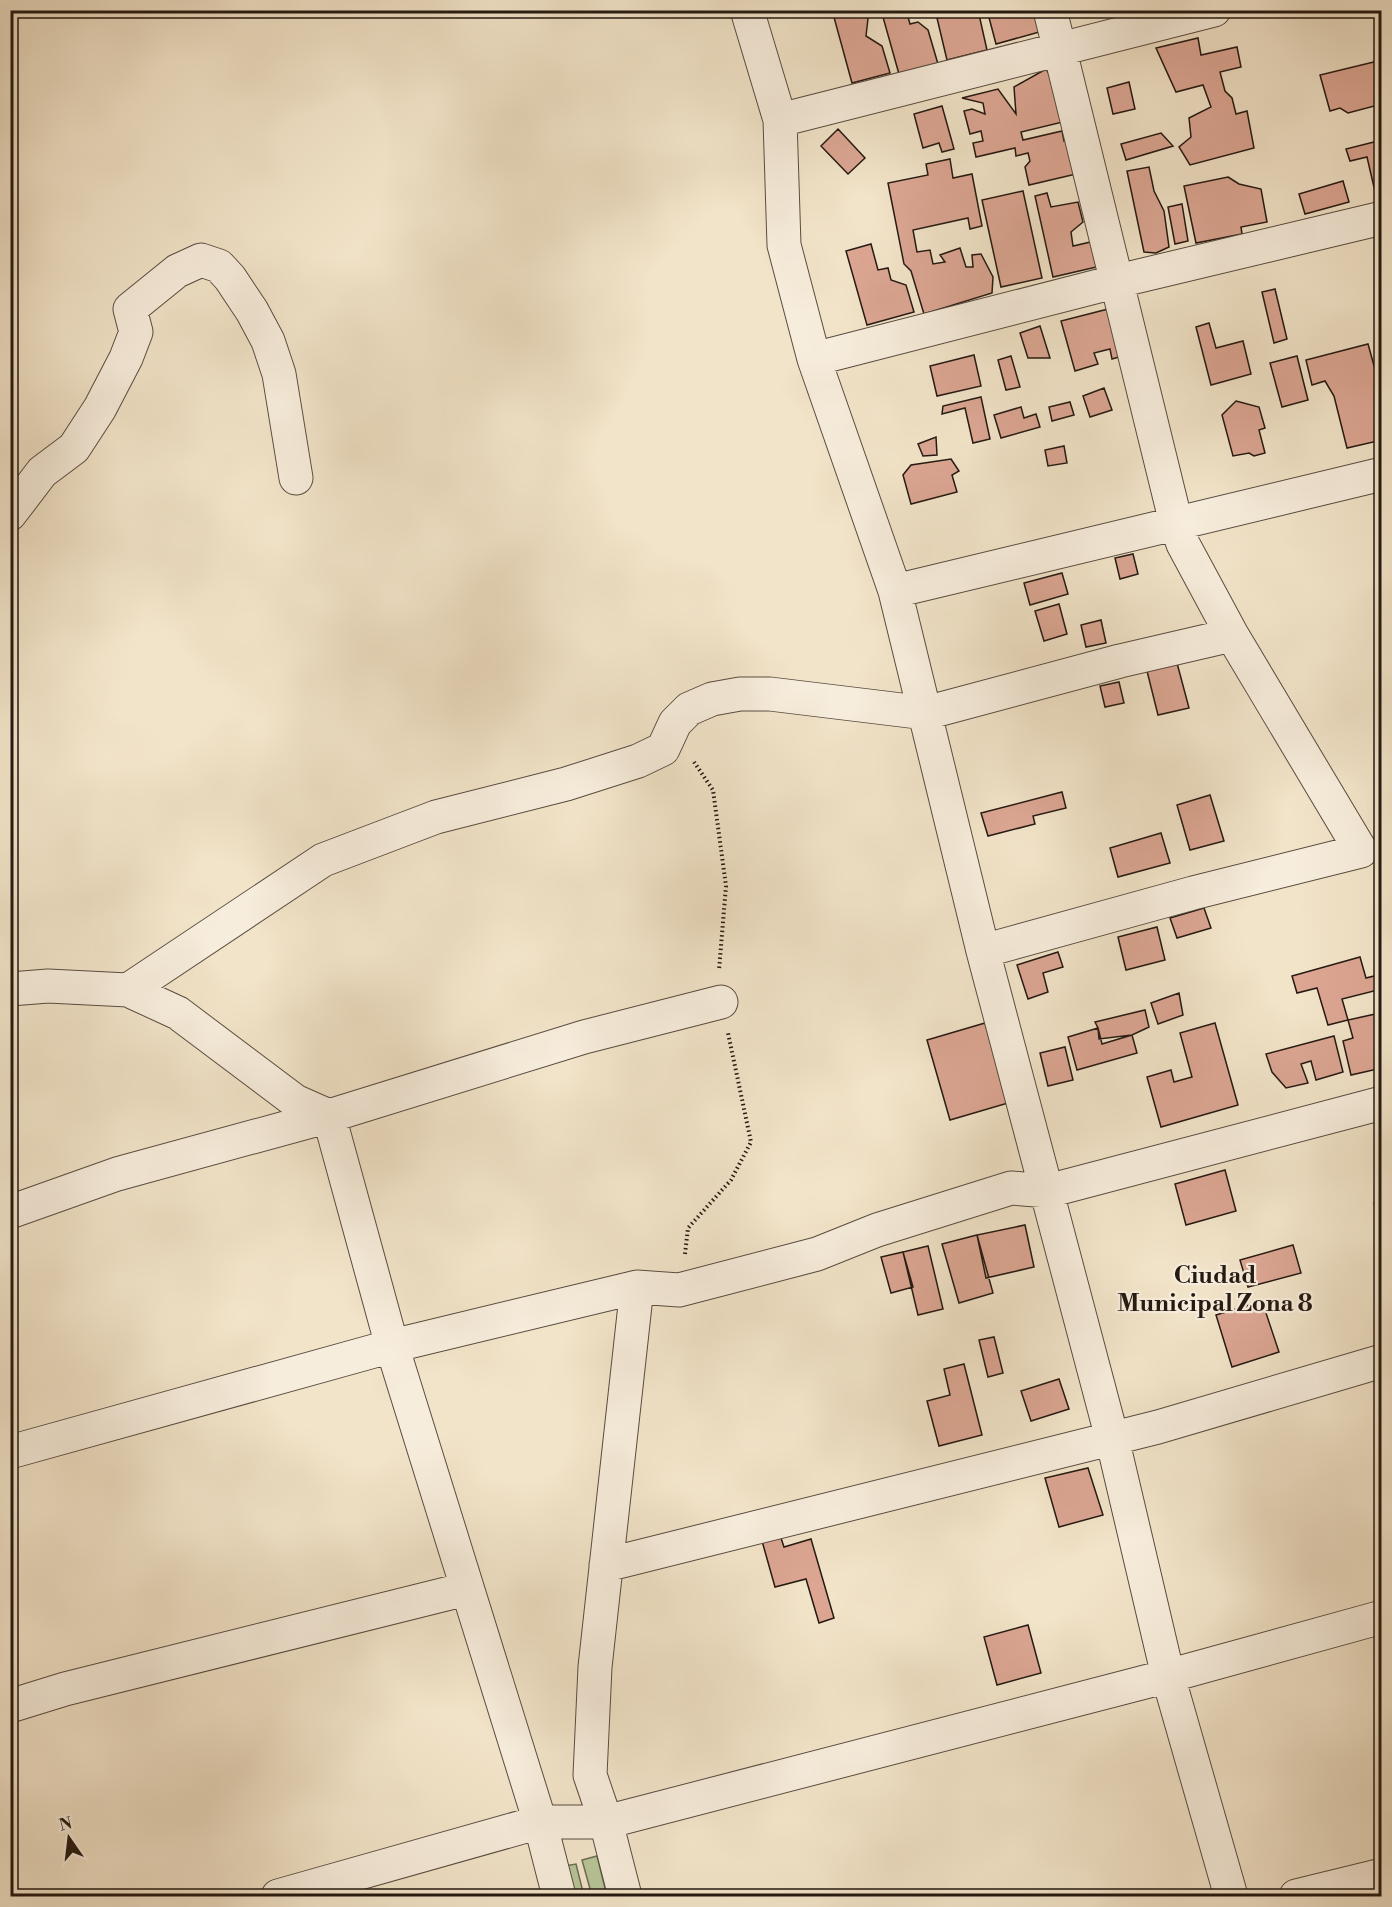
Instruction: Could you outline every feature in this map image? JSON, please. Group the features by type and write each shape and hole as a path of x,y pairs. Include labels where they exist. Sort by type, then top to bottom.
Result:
{"street":[{"path":"747,10 780,120 784,245 814,359 895,591 983,951 1112,1438 1168,1676 1231,1896"},
{"path":"983,951 1193,893 1361,851 1232,636 1183,544 1050,10"},
{"path":"780,120 1061,51 1214,10"},
{"path":"814,359 1118,281 1382,218"},
{"path":"10,514 42,472 74,448 100,408 136,332 130,309 177,271 201,261 219,266 230,278 268,341 279,374 296,478"},
{"path":"895,591 1382,474"},
{"path":"128,990 323,860 436,817 566,784 638,761 663,749 675,723 689,709 712,699 740,694 770,694 926,713 1120,661 1232,636"},
{"path":"10,988 48,986 128,990 178,1013 295,1101 329,1116"},
{"path":"10,1212 117,1174 329,1116 585,1037 721,1002"},
{"path":"10,1452 392,1346 637,1287 680,1290 818,1254 877,1230 1011,1188 1048,1191 1382,1103"},
{"path":"329,1116 392,1346 540,1822 559,1896"},
{"path":"625,1896 606,1822 590,1775 595,1667 637,1287"},
{"path":"606,1565 1158,1427 1382,1361"},
{"path":"10,1706 65,1689 466,1589"},
{"path":"278,1896 540,1822 606,1822 1168,1676 1382,1617"},
{"path":"1296,1896 1382,1875"}],"green space":[{"path":"597,1856 607,1896 592,1896 582,1860"},
{"path":"576,1864 584,1896 573,1896 564,1866"}],"building":[{"path":"832,10 869,10 866,36 882,46 890,73 852,83"},
{"path":"881,10 906,10 910,24 918,22 928,30 938,64 899,74"},
{"path":"966,10 978,10 987,50 947,60 937,18"},
{"path":"987,10 1038,10 1050,29 996,44"},
{"path":"1198,38 1201,55 1237,47 1241,67 1220,72 1225,91 1232,98 1236,114 1247,111 1254,148 1190,165 1179,147 1191,137 1189,118 1211,107 1203,85 1176,92 1156,48"},
{"path":"1382,60 1382,104 1348,113 1340,108 1330,111 1320,75"},
{"path":"1046,69 1066,101 1071,120 1021,132 1023,140 1062,131 1064,141 1075,137 1089,171 1029,185 1025,167 1030,161 1028,153 1016,156 1015,148 976,157 973,143 983,141 981,131 970,134 964,111 972,109 985,114 983,103 962,98 998,89 1016,114 1014,87"},
{"path":"1129,82 1135,109 1113,114 1107,88"},
{"path":"942,106 954,149 942,152 939,143 923,148 914,114"},
{"path":"838,129 865,158 848,174 821,146"},
{"path":"1161,133 1173,146 1126,160 1121,144"},
{"path":"1382,140 1382,194 1376,196 1367,157 1350,161 1346,149"},
{"path":"950,159 953,178 972,174 982,226 970,229 968,218 913,230 917,252 930,250 933,264 945,262 940,255 960,248 966,267 973,267 972,255 981,254 993,277 992,293 924,314 911,271 904,264 888,183 928,175 926,164"},
{"path":"1149,167 1154,191 1164,211 1169,247 1156,253 1144,252 1127,171"},
{"path":"1228,177 1239,184 1261,189 1267,222 1241,227 1242,234 1196,243 1184,186"},
{"path":"1343,181 1349,202 1305,214 1299,194"},
{"path":"1023,191 1042,278 1001,287 982,200"},
{"path":"1047,193 1051,207 1078,202 1083,222 1071,232 1073,246 1095,241 1101,266 1053,277 1035,196"},
{"path":"1182,204 1188,241 1175,244 1168,207"},
{"path":"871,244 878,270 888,268 891,280 906,285 914,312 867,325 846,251"},
{"path":"1275,289 1287,339 1274,343 1262,292"},
{"path":"1116,307 1129,354 1112,359 1110,349 1094,353 1098,364 1075,371 1061,321"},
{"path":"1209,323 1216,348 1243,341 1251,374 1211,385 1196,327"},
{"path":"1040,326 1050,358 1028,358 1020,333"},
{"path":"1368,344 1378,380 1382,379 1382,440 1347,448 1334,396 1325,381 1312,385 1306,360"},
{"path":"974,355 981,386 937,396 930,366"},
{"path":"1011,356 1020,387 1006,390 998,360"},
{"path":"1297,356 1308,400 1282,407 1270,363"},
{"path":"1104,388 1112,410 1090,417 1083,396"},
{"path":"981,397 990,439 973,443 965,408 942,414 943,406"},
{"path":"1236,401 1259,407 1265,428 1259,430 1265,453 1254,456 1249,453 1233,456 1222,415"},
{"path":"1070,402 1074,415 1052,421 1049,407"},
{"path":"1021,407 1024,418 1036,414 1040,427 1001,438 994,415"},
{"path":"936,437 937,455 923,456 918,444"},
{"path":"1064,446 1067,463 1048,466 1045,450"},
{"path":"951,459 959,471 952,475 957,492 911,504 903,475 911,465"},
{"path":"1133,554 1138,574 1120,579 1115,558"},
{"path":"1062,573 1068,594 1030,605 1024,583"},
{"path":"1059,604 1067,634 1044,641 1035,611"},
{"path":"1101,620 1106,643 1086,647 1081,625"},
{"path":"1177,663 1189,708 1158,715 1147,671"},
{"path":"1119,682 1124,703 1105,707 1100,686"},
{"path":"1062,792 1066,808 1033,816 1035,824 988,836 981,813"},
{"path":"1210,795 1224,841 1190,850 1177,805"},
{"path":"1161,833 1170,863 1118,877 1110,848"},
{"path":"1204,908 1211,928 1177,938 1170,918"},
{"path":"1157,927 1165,960 1126,970 1118,937"},
{"path":"1058,952 1063,967 1043,973 1048,992 1028,999 1017,965"},
{"path":"1360,957 1366,978 1382,974 1382,989 1342,999 1348,1020 1328,1025 1317,988 1297,993 1292,976"},
{"path":"1179,993 1183,1015 1158,1024 1151,1003"},
{"path":"1145,1010 1149,1027 1132,1035 1099,1039 1095,1022"},
{"path":"1380,1013 1382,1068 1351,1075 1343,1041 1353,1038 1348,1020"},
{"path":"985,1023 1008,1103 950,1120 927,1040"},
{"path":"1215,1023 1238,1105 1161,1127 1147,1077 1171,1070 1174,1082 1192,1077 1180,1033"},
{"path":"1098,1028 1102,1044 1132,1035 1137,1053 1077,1070 1068,1037"},
{"path":"1334,1036 1343,1072 1316,1080 1311,1061 1301,1064 1308,1083 1286,1088 1272,1072 1266,1054"},
{"path":"1065,1047 1073,1080 1048,1086 1040,1053"},
{"path":"1225,1170 1236,1211 1186,1225 1175,1184"},
{"path":"1382,1201 1382,1226 1380,1227 1374,1203"},
{"path":"1025,1225 1034,1267 986,1278 977,1235"},
{"path":"977,1235 993,1293 959,1303 942,1244"},
{"path":"1293,1245 1301,1273 1248,1287 1240,1260"},
{"path":"928,1246 943,1309 918,1315 903,1252"},
{"path":"903,1252 913,1287 891,1293 881,1257"},
{"path":"1262,1301 1279,1352 1232,1367 1216,1315"},
{"path":"994,1337 1003,1373 988,1377 979,1340"},
{"path":"964,1364 982,1435 939,1446 927,1401 950,1395 944,1369"},
{"path":"1059,1379 1069,1409 1031,1421 1021,1391"},
{"path":"1088,1468 1103,1515 1059,1527 1045,1478"},
{"path":"780,1535 784,1547 811,1539 834,1618 819,1623 806,1579 775,1587 762,1541"},
{"path":"1028,1625 1041,1673 997,1685 984,1637"}],"district":[{"name":"Ciudad Municipal Zona 8","path":"1215,1290"}]}
